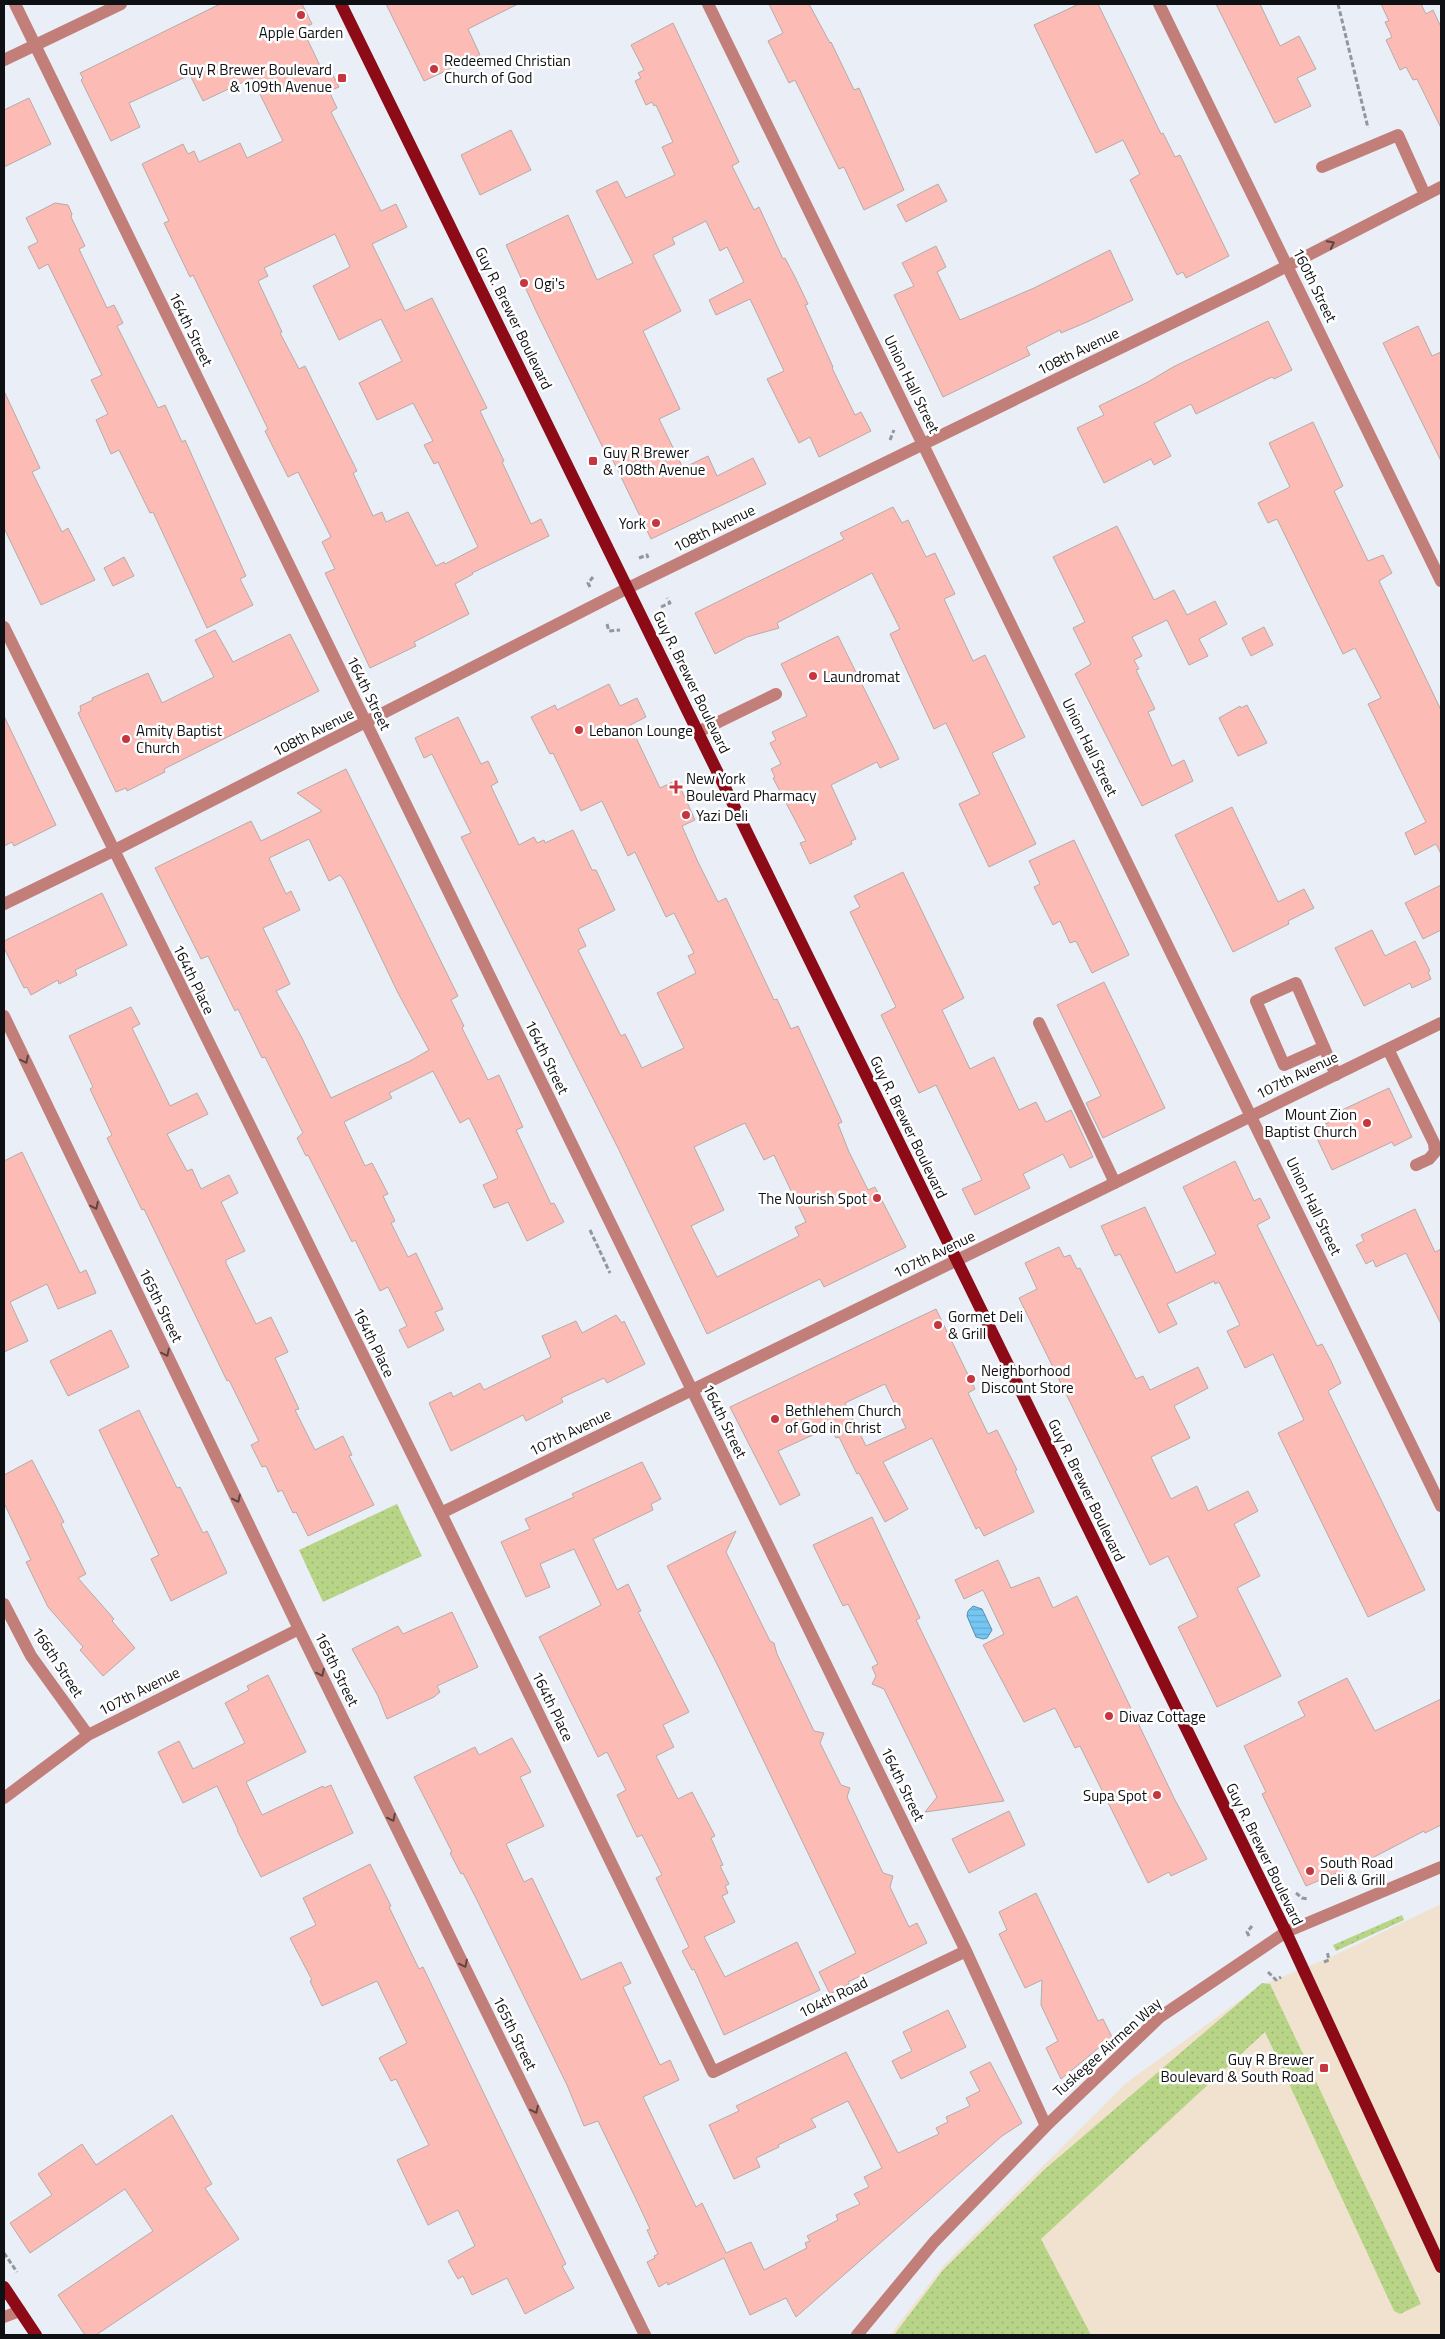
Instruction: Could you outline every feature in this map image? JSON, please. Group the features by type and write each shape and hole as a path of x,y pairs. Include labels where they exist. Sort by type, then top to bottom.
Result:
{"main road":[{"name":"Guy R. Brewer Boulevard","path":"341,4 1286,1932 1441,2267"},
{"path":"4,2287 36,2335"}],"street":[{"name":"164th Street","path":"15,4 365,724 966,1951 1046,2126"},
{"path":"4,60 121,4"},
{"name":"Union Hall Street","path":"708,4 1252,1115 1441,1506"},
{"name":"160th Street","path":"1159,4 1441,581"},
{"path":"1322,167 1398,135 1425,195"},
{"name":"108th Avenue","path":"4,904 365,724 628,588 1287,266 1441,187"},
{"name":"164th Place","path":"4,627 441,1514 713,2072"},
{"path":"698,732 776,694"},
{"path":"1324,1048 1284,1065 1256,1001 1296,983 1336,1074"},
{"name":"165th Street","path":"4,1016 299,1629 645,2335"},
{"path":"1039,1023 1115,1183"},
{"name":"107th Avenue","path":"441,1514 1441,1023"},
{"path":"1388,1049 1434,1143 1435,1152 1432,1156 1416,1165"},
{"name":"166th Street","path":"4,1604 31,1656 88,1735"},
{"name":"107th Avenue","path":"4,1798 88,1735 299,1629"},
{"name":"Tuskegee Airmen Way","path":"857,2335 934,2242 1046,2126 1160,2017 1286,1932 1441,1867"},
{"name":"104th Road","path":"713,2072 966,1951"},
{"path":"4,2317 20,2311"}],"path":[{"path":"1338,4 1372,146"},
{"path":"639,558 647,555"},
{"path":"588,583 594,577"},
{"path":"661,607 670,603 667,598"},
{"path":"607,624 609,631 620,630"},
{"path":"587,1222 610,1273"},
{"path":"1296,1893 1302,1898 1309,1899"},
{"path":"1247,1932 1252,1926"},
{"path":"1324,1962 1330,1960 1327,1951"},
{"path":"1268,1972 1276,1980 1281,1977"}],"shaded area":[{"path":"1441,1904 1441,2335 890,2335 944,2265 1126,2083 1260,1986 1331,1957"}],"green space":[{"path":"397,1504 422,1556 323,1602 299,1550"},
{"path":"1402,1915 1404,1920 1336,1951 1333,1945"},
{"path":"1262,1983 1270,1984 1421,2304 1400,2314 1394,2311 1265,2032 1041,2239 1091,2335 894,2335 943,2270 1045,2169"}],"water":[{"path":"973,1606 982,1609 992,1630 987,1638 976,1637 967,1616 968,1611"}],"building":[{"path":"220,4 302,4 312,24 302,28 322,70 329,67 339,87 329,91 337,108 331,112 381,211 396,204 407,227 372,244 405,311 432,298 487,408 480,411 531,524 541,519 549,536 472,573 455,584 469,614 414,642 416,646 370,668 325,573 335,569 322,542 331,537 298,472 288,477 265,431 268,429 193,275 190,277 164,223 169,221 142,164 183,144 188,154 194,151 199,162 240,143 247,158 283,141 252,78 203,101 190,75 129,103 140,127 111,141 81,80 83,78 80,73","holes":["335,234 350,267 313,286 339,340 381,319 402,361 359,383 377,420 413,403 433,441 424,445 434,464 438,462 478,547 445,564 444,562 436,566 408,512 386,522 382,512 373,516 353,473 357,471 305,366 299,369 280,333 282,332 258,281 268,276 264,268"]},
{"path":"386,4 518,4 468,29 480,55 424,81"},
{"path":"769,4 809,4 831,42 854,90 859,88 904,190 864,210 844,167 839,169 795,80 789,83 768,41 783,33"},
{"path":"1079,4 1098,4 1161,134 1163,133 1175,157 1180,155 1229,256 1186,278 1183,272 1177,275 1130,180 1140,174 1123,140 1096,153 1034,25"},
{"path":"1216,4 1260,4 1280,46 1299,36 1316,69 1297,78 1311,106 1275,123"},
{"path":"1381,4 1421,4 1426,14 1433,10 1441,27 1441,128 1417,79 1413,80 1406,67 1400,70 1386,40 1392,37 1385,22 1389,21"},
{"path":"673,23 739,162 732,166 754,210 759,207 783,259 785,258 795,277 808,304 805,305 832,368 855,415 861,412 871,431 819,457 810,437 799,443 767,379 784,371 750,299 716,315 709,300 744,282 727,247 720,251 706,221 672,238 675,244 653,255 681,311 643,331 680,409 659,419 683,468 708,456 717,476 753,458 766,484 651,539 608,450 605,452 506,245 568,215 597,280 633,263 596,191 617,181 626,198 675,175 662,147 673,142 656,105 654,106 652,102 646,105 635,81 641,78 638,73 644,70 631,45"},
{"path":"29,98 51,144 4,167 4,110"},
{"path":"511,130 531,170 480,195 461,155"},
{"path":"938,184 947,201 906,222 897,205"},
{"path":"55,203 68,205 72,214 71,217 85,246 79,249 107,308 114,305 123,323 117,326 158,408 165,405 182,442 185,440 246,576 240,579 253,605 207,628 153,512 150,513 119,450 111,454 96,420 108,414 91,380 102,375 48,264 39,269 28,247 38,242 26,218"},
{"path":"936,246 946,267 937,272 960,320 1034,288 1110,250 1133,300 1061,333 1060,330 1026,347 1030,355 943,397 894,295 914,286 902,263"},
{"path":"1268,321 1292,370 1274,379 1272,377 1196,414 1191,404 1154,423 1171,456 1154,465 1151,459 1104,483 1077,428 1104,415 1099,406 1148,382 1173,367"},
{"path":"1418,326 1432,356 1441,352 1441,461 1383,343"},
{"path":"4,391 40,468 32,472 62,532 68,528 95,580 41,605 4,528"},
{"path":"1313,422 1343,486 1334,491 1368,561 1383,555 1392,573 1379,581 1441,710 1441,854 1436,844 1415,855 1405,833 1426,822 1368,704 1381,698 1355,648 1343,654 1277,519 1268,523 1258,503 1290,487 1269,443"},
{"path":"893,507 902,523 908,520 926,557 935,553 955,594 944,599 973,661 985,655 1025,737 992,753 1036,844 989,867 959,804 980,794 946,723 934,729 890,634 900,629 872,573 777,623 779,628 747,637 715,654 695,613 844,539 840,533"},
{"path":"1117,526 1154,600 1174,590 1187,615 1215,601 1227,624 1199,639 1208,656 1189,665 1167,620 1132,637 1142,656 1134,660 1139,669 1136,670 1155,709 1148,712 1172,766 1184,760 1193,781 1142,806 1075,674 1091,664 1073,628 1085,622 1053,557"},
{"path":"124,557 134,576 113,586 104,568"},
{"path":"1264,627 1273,645 1251,656 1242,638"},
{"path":"215,630 233,662 290,634 319,691 164,769 165,772 127,791 126,788 116,792 78,713 81,711 80,706 93,700 92,698 148,673 162,703 214,677 195,640"},
{"path":"838,636 899,759 880,768 877,762 831,785 856,839 851,841 852,844 810,864 800,843 806,841 773,778 775,777 771,769 781,764 770,743 776,740 772,732 807,716 781,664"},
{"path":"609,684 620,706 637,698 646,717 630,725 660,788 677,780 695,820 682,826 698,862 718,902 726,898 774,1000 777,999 791,1029 798,1026 842,1122 838,1124 849,1152 868,1190 875,1187 906,1247 824,1287 820,1279 707,1334 619,1150 461,837 471,833 432,754 424,758 415,738 458,717 481,764 488,761 498,782 491,786 519,845 534,837 537,843 544,840 545,843 573,830 592,870 596,870 615,910 578,929 586,946 578,950 621,1036 625,1034 642,1068 684,1048 657,993 696,973 688,956 694,953 674,913 666,917 635,852 628,856 602,801 581,811 553,753 550,754 531,717 555,705 557,710","holes":["745,1123 764,1160 774,1155 806,1222 795,1227 799,1236 717,1277 691,1226 724,1210 694,1147"]},
{"path":"1247,705 1267,743 1238,756 1219,718 1240,706 1241,708"},
{"path":"4,716 56,825 14,846 12,842 4,846"},
{"path":"346,769 458,996 451,1000 464,1026 462,1028 488,1080 499,1075 523,1127 516,1130 551,1204 554,1203 564,1222 527,1241 508,1202 494,1208 483,1185 498,1178 469,1118 460,1123 433,1071 389,1093 392,1098 344,1122 365,1166 372,1163 388,1194 383,1196 395,1221 391,1223 408,1257 416,1253 443,1309 435,1312 444,1330 408,1348 399,1330 407,1326 388,1287 380,1291 355,1240 352,1242 308,1155 306,1156 297,1138 303,1133 265,1057 262,1058 238,1009 235,1011 208,956 201,959 155,868 251,821 261,841 322,811 297,793","holes":["309,839 329,881 340,875 344,880 398,993 429,1050 410,1061 331,1098 302,1038 276,991 290,984 263,928 300,910 291,891 286,894 269,858"]},
{"path":"1232,807 1278,902 1304,889 1314,908 1288,921 1289,924 1233,952 1175,835"},
{"path":"1074,840 1129,955 1092,973 1076,941 1070,943 1060,921 1053,925 1034,887 1040,884 1029,861"},
{"path":"903,872 964,998 942,1010 970,1069 994,1057 1019,1110 1036,1102 1046,1122 1071,1110 1093,1157 1070,1168 1063,1154 1023,1174 1030,1188 975,1215 962,1189 982,1180 936,1085 919,1093 881,1015 896,1007 850,912 860,907 854,896"},
{"path":"1441,885 1441,930 1423,939 1405,903"},
{"path":"102,893 127,945 75,970 77,975 59,984 58,980 31,995 27,987 24,988 4,948 4,941"},
{"path":"1372,930 1385,956 1415,941 1430,971 1428,972 1431,979 1412,988 1410,983 1364,1006 1335,948"},
{"path":"1104,982 1165,1108 1103,1138 1086,1103 1101,1096 1057,1005"},
{"path":"131,1007 140,1024 132,1028 170,1106 197,1093 208,1114 167,1134 187,1171 192,1169 201,1189 229,1175 238,1193 221,1202 245,1251 226,1260 226,1263 256,1324 271,1317 288,1352 275,1358 299,1409 295,1410 315,1450 343,1436 352,1455 349,1456 374,1505 308,1536 296,1512 293,1513 282,1490 278,1492 266,1466 262,1467 251,1445 259,1441 229,1380 227,1381 144,1209 142,1210 107,1138 112,1135 90,1089 93,1087 69,1036"},
{"name":"Mount Zion Baptist Church","path":"1389,1088 1412,1137 1394,1146 1392,1142 1332,1170 1313,1130 1344,1115 1342,1110"},
{"path":"22,1152 80,1273 86,1270 96,1293 58,1309 47,1284 10,1302 28,1341 4,1352 4,1161"},
{"path":"1235,1161 1254,1201 1260,1198 1270,1218 1257,1225 1317,1346 1322,1344 1331,1361 1341,1383 1328,1391 1425,1590 1368,1617 1278,1433 1304,1420 1273,1354 1245,1368 1227,1331 1240,1325 1219,1282 1215,1284 1214,1281 1167,1304 1177,1324 1159,1333 1120,1254 1115,1256 1101,1226 1145,1207 1176,1273 1216,1254 1183,1187"},
{"path":"1415,1209 1435,1252 1441,1249 1441,1324 1406,1253 1376,1267 1373,1260 1366,1264 1356,1245 1364,1241 1361,1235"},
{"path":"1059,1247 1064,1257 1070,1255 1077,1269 1080,1268 1136,1379 1143,1376 1150,1390 1198,1367 1208,1388 1174,1406 1190,1438 1151,1457 1171,1499 1197,1486 1208,1511 1248,1491 1258,1511 1234,1524 1260,1576 1237,1588 1281,1676 1217,1707 1178,1627 1198,1617 1168,1556 1150,1565 1019,1298 1037,1289 1025,1263"},
{"path":"936,1309 975,1389 968,1393 988,1434 997,1430 1017,1470 1015,1471 1034,1512 984,1536 979,1527 976,1529 932,1438 883,1462 908,1509 885,1522 859,1473 857,1474 839,1437 836,1438 830,1427 778,1451 800,1495 780,1505 730,1407","holes":["885,1384 906,1428 866,1446 845,1403"]},
{"path":"616,1315 622,1323 624,1321 645,1364 607,1383 604,1378 561,1398 563,1402 526,1421 523,1415 451,1451 429,1403 451,1392 453,1397 480,1383 484,1390 551,1357 542,1336 576,1321 582,1333"},
{"path":"111,1330 129,1367 68,1396 50,1361"},
{"path":"139,1410 177,1488 180,1487 203,1533 207,1531 227,1573 171,1601 151,1559 159,1555 99,1430"},
{"path":"32,1460 64,1522 61,1524 86,1574 78,1578 114,1619 112,1621 135,1648 103,1676 80,1650 83,1647 48,1607 26,1562 31,1560 4,1503 4,1475"},
{"path":"642,1462 661,1499 651,1504 653,1510 593,1539 617,1590 628,1584 641,1611 638,1612 689,1712 663,1725 674,1747 656,1756 678,1799 692,1792 715,1836 711,1838 723,1865 720,1866 729,1884 725,1886 728,1893 722,1896 735,1922 704,1937 725,1977 797,1942 820,1990 724,2035 694,1969 692,1970 682,1951 689,1947 656,1878 662,1875 642,1835 637,1837 617,1795 626,1790 607,1752 598,1757 539,1637 601,1605 574,1549 540,1564 550,1587 526,1597 501,1542 530,1529 525,1519 574,1497 572,1494"},
{"path":"872,1517 920,1618 916,1620 1004,1801 925,1812 937,1797 884,1689 872,1684 876,1676 872,1667 878,1664 848,1604 843,1606 813,1545"},
{"path":"736,1531 726,1552 770,1641 774,1643 777,1654 814,1731 824,1733 820,1743 841,1785 850,1788 847,1797 883,1873 893,1876 890,1887 909,1927 917,1923 927,1943 848,1982 849,1984 830,1994 819,1972 856,1953 718,1666 667,1566"},
{"path":"998,1560 1011,1588 1039,1577 1053,1608 1077,1596 1175,1800 1207,1859 1171,1876 1169,1872 1148,1883 1080,1746 1075,1748 1055,1708 1024,1722 983,1645 1004,1634 983,1590 964,1599 955,1580"},
{"path":"452,1612 478,1667 437,1686 440,1692 434,1697 387,1719 378,1696 352,1649 398,1626 403,1634"},
{"path":"268,1675 306,1752 246,1782 262,1815 323,1786 324,1788 331,1785 353,1833 261,1877 217,1786 183,1803 158,1752 179,1741 193,1769 245,1743 225,1703 249,1690 247,1686"},
{"path":"1347,1678 1375,1731 1441,1699 1441,1825 1425,1833 1424,1831 1374,1857 1306,1886 1262,1794 1266,1792 1244,1746 1305,1716 1298,1702"},
{"path":"512,1738 531,1772 520,1777 544,1826 506,1844 524,1882 532,1878 581,1980 621,1962 631,1983 623,1987 660,2065 670,2060 679,2080 643,2097 696,2207 702,2203 726,2253 751,2242 764,2270 807,2248 805,2243 810,2241 807,2236 838,2220 836,2215 860,2204 854,2194 869,2187 864,2177 882,2168 848,2101 811,2119 816,2127 756,2158 760,2167 734,2179 709,2125 739,2111 736,2106 846,2052 898,2153 939,2134 936,2128 948,2122 946,2117 970,2106 966,2098 980,2091 970,2072 990,2062 1022,2123 1002,2136 796,2317 786,2298 750,2315 724,2258 668,2285 667,2282 659,2287 647,2262 658,2254 647,2230 650,2229 635,2197 598,2121 584,2126 567,2085 476,1898 450,1853 452,1852 414,1777 475,1747 479,1755"},
{"path":"1009,1811 1025,1845 969,1873 952,1839"},
{"path":"370,1864 419,1969 423,1967 566,2264 562,2266 574,2288 525,2314 507,2278 472,2295 463,2276 458,2279 448,2261 475,2246 458,2210 428,2225 397,2160 429,2145 396,2079 391,2081 379,2058 407,2043 377,1981 322,2006 310,1981 312,1980 290,1938 316,1925 303,1898"},
{"path":"1036,1893 1098,2021 1103,2019 1112,2037 1061,2079 1046,2048 1058,2041 1041,2005 1042,1980 1025,1988 999,1934 1007,1930 999,1912"},
{"path":"948,2010 966,2047 901,2079 892,2061 912,2051 903,2032"},
{"path":"172,2115 212,2184 205,2188 239,2239 96,2335 85,2335 58,2295 153,2231 125,2189 30,2253 10,2223 52,2195 38,2174 82,2144 96,2165"}],"place":[{"name":"Apple Garden","path":"301,15"},
{"name":"Redeemed Christian Church of God","path":"434,69"},
{"name":"Guy R Brewer Boulevard & 109th Avenue","path":"342,78"},
{"name":"Ogi's","path":"524,283"},
{"name":"Guy R Brewer & 108th Avenue","path":"593,461"},
{"name":"York","path":"656,523"},
{"name":"Laundromat","path":"813,676"},
{"name":"Lebanon Lounge","path":"579,730"},
{"name":"Amity Baptist Church","path":"126,739"},
{"name":"New York Boulevard Pharmacy","path":"676,787"},
{"name":"Yazi Deli","path":"686,815"},
{"name":"Mount Zion Baptist Church","path":"1367,1123"},
{"name":"The Nourish Spot","path":"877,1198"},
{"name":"Gormet Deli & Grill","path":"938,1325"},
{"name":"Neighborhood Discount Store","path":"971,1379"},
{"name":"Bethlehem Church of God in Christ","path":"775,1419"},
{"name":"Divaz Cottage","path":"1109,1716"},
{"name":"Supa Spot","path":"1157,1795"},
{"name":"South Road Deli & Grill","path":"1310,1871"},
{"name":"Guy R Brewer Boulevard & South Road","path":"1324,2068"}]}
